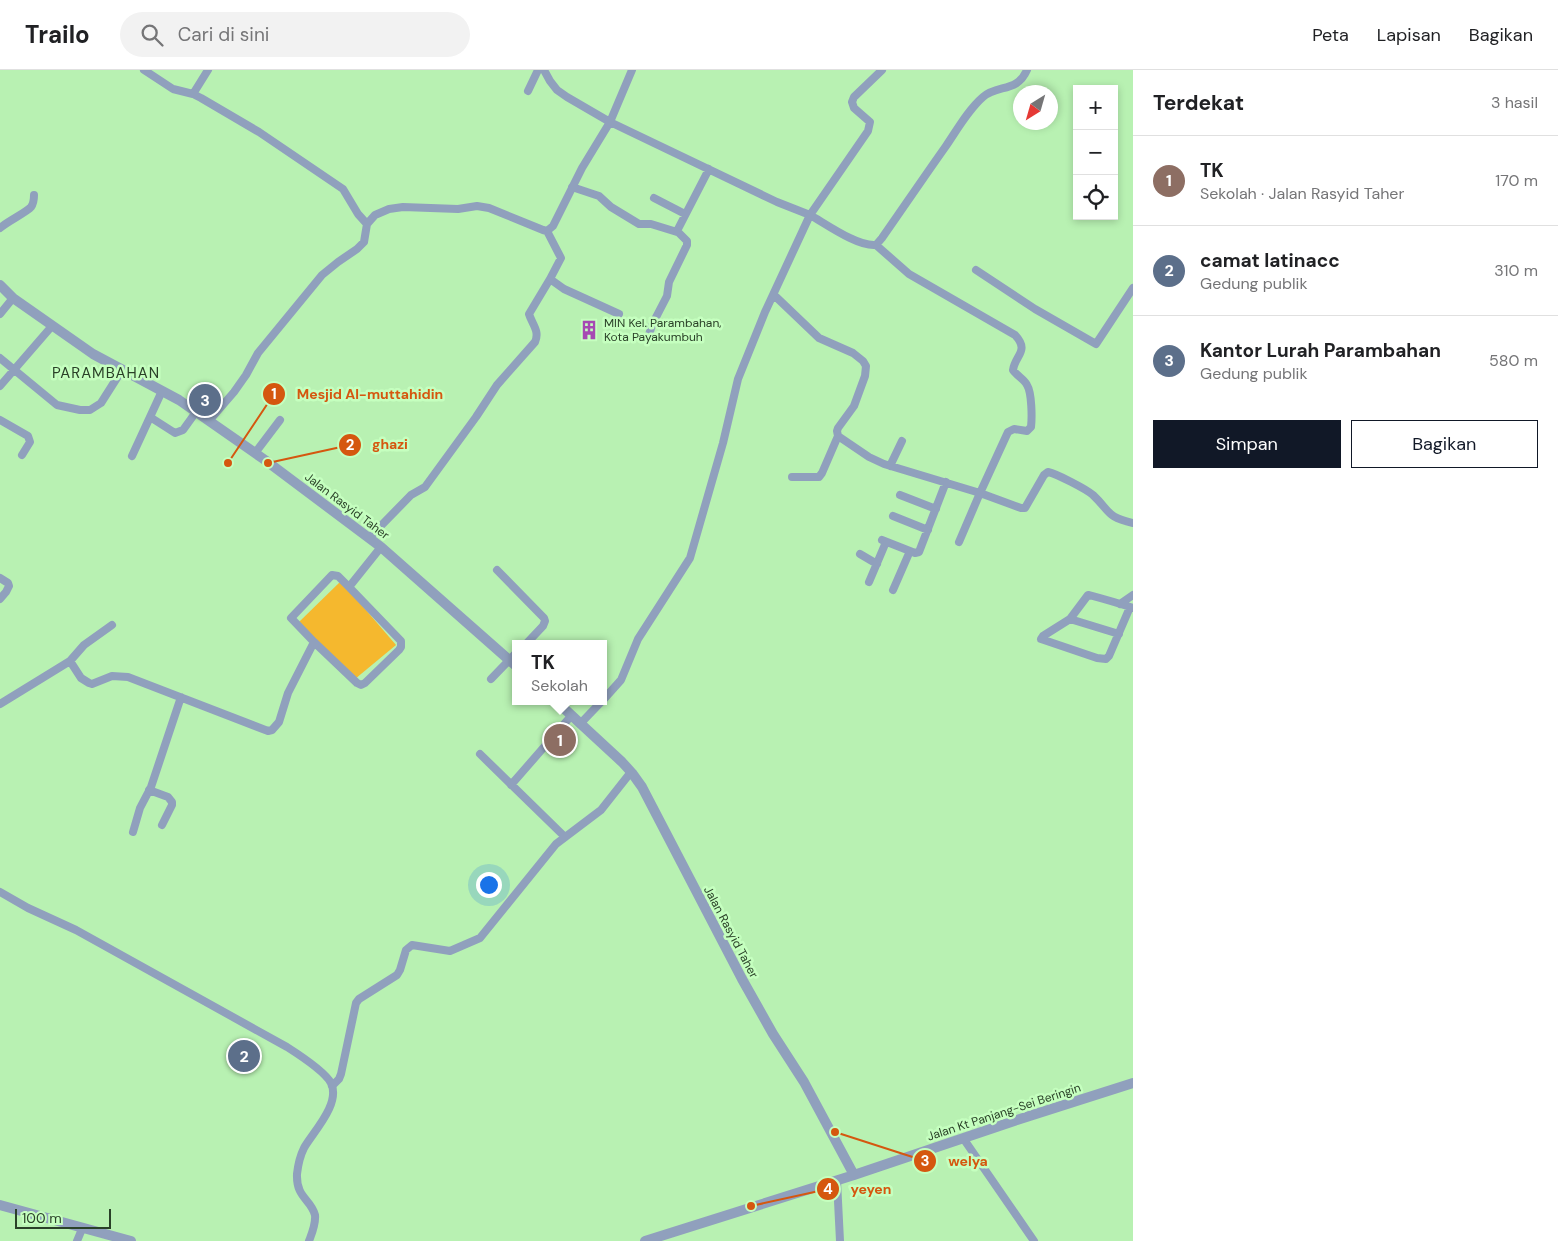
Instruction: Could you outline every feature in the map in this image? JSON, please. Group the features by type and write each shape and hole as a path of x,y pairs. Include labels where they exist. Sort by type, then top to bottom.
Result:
{"street":[{"path":"144,70 173,89 193,94 259,132 343,189 358,214 367,224"},
{"path":"193,94 208,70"},
{"path":"528,90 538,70"},
{"path":"544,70 557,90 610,122 870,245 876,244 983,97 1020,82 1027,70"},
{"path":"209,421 234,392 258,353 322,275 358,249 364,242 367,224 375,215 389,209 410,207 463,209 477,206 489,208 539,229 547,230 553,226 572,187 610,122 632,70"},
{"path":"607,696 621,680 638,639 690,558 723,443 738,379 765,312 810,215 868,131 870,122 854,108 852,102 854,97 882,70"},
{"path":"677,232 709,169"},
{"path":"572,187 599,196 611,207 640,224 652,224 677,232 686,241 687,245 669,282 667,296 652,325 648,338"},
{"path":"0,228 6,222 30,208 34,195"},
{"path":"654,198 685,214"},
{"path":"369,538 411,494 425,487 498,385 537,339 537,331 529,314 561,258 547,230"},
{"path":"876,244 909,274 1015,335 1021,344 1022,350 1013,370 1029,389 1031,427 1027,431 1014,429 1008,432 960,542"},
{"path":"976,270 1035,309 1096,344 1133,288"},
{"path":"550,279 564,289 619,314"},
{"name":"Jalan Rasyid Taher","path":"0,285 13,298 93,354 180,400 255,453 381,547 512,657"},
{"path":"774,295 819,338 853,353 866,366 865,376 854,406 838,428 838,436 822,473 819,477 792,477"},
{"path":"0,314 13,298"},
{"path":"0,386 3,376 14,369 52,326"},
{"path":"0,358 56,406 80,410 90,410 101,403 122,370"},
{"path":"132,456 162,391"},
{"path":"150,418 175,433 183,430 196,412"},
{"path":"0,420 28,436 30,442 22,455"},
{"path":"255,453 280,420"},
{"path":"838,436 869,457 890,466 946,482 1021,508 1025,508 1044,475 1049,472 1090,493 1112,516 1121,521 1133,523"},
{"path":"890,466 902,441"},
{"path":"869,582 884,541 916,553 919,552 946,482"},
{"path":"900,495 936,508"},
{"path":"893,516 928,530"},
{"path":"350,587 381,547"},
{"path":"893,590 910,551"},
{"path":"860,554 877,564"},
{"path":"497,570 545,621 543,626 530,640"},
{"path":"332,575 338,576 350,587 401,641 400,648 361,685 291,618 332,575"},
{"path":"0,578 9,586 0,598"},
{"path":"1088,595 1132,607 1106,659 1097,658 1041,639 1070,619 1088,595"},
{"path":"1120,604 1133,595"},
{"path":"1070,619 1119,634"},
{"path":"0,704 70,661 84,646 112,625"},
{"path":"70,661 81,678 86,682 92,684 112,676 123,676 211,708 264,730 272,730 279,722 288,692 314,642"},
{"path":"490,679 512,661"},
{"path":"133,832 140,808 149,790 181,698"},
{"name":"Jalan Rasyid Taher","path":"560,705 631,772 642,787 746,987 772,1034 804,1082 854,1175"},
{"path":"580,724 598,705"},
{"path":"511,785 572,716"},
{"path":"480,754 565,838"},
{"path":"332,1086 341,1074 357,1001 397,975 406,950 412,945 450,951 477,940 556,844 601,810 631,772"},
{"path":"149,790 168,797 172,802 162,825"},
{"path":"0,892 28,908 76,930 287,1047 313,1065 331,1083 333,1091 328,1111 304,1148 299,1160 298,1187 315,1215 309,1241"},
{"name":"Jalan Kt Panjang-Sei Beringin","path":"854,1175 1133,1083"},
{"path":"963,1138 1034,1241"},
{"path":"645,1241 854,1175"},
{"path":"837,1181 840,1241"},
{"path":"0,1205 131,1241"},
{"path":"77,1241 82,1228"}],"shaded area":[{"path":"341,581 396,645 355,679 299,622"}],"place":[{"name":"MIN Kel. Parambahan, Kota Payakumbuh","path":"589,330"},
{"name":"Kantor Lurah Parambahan","path":"205,400"},
{"name":"Mesjid Al-muttahidin","path":"228,463"},
{"name":"ghazi","path":"268,463"},
{"name":"TK","path":"560,740"},
{"name":"camat latinacc","path":"244,1056"},
{"name":"welya","path":"835,1132"},
{"name":"yeyen","path":"751,1206"}],"district":[{"name":"PARAMBAHAN","path":"106,373"}]}
